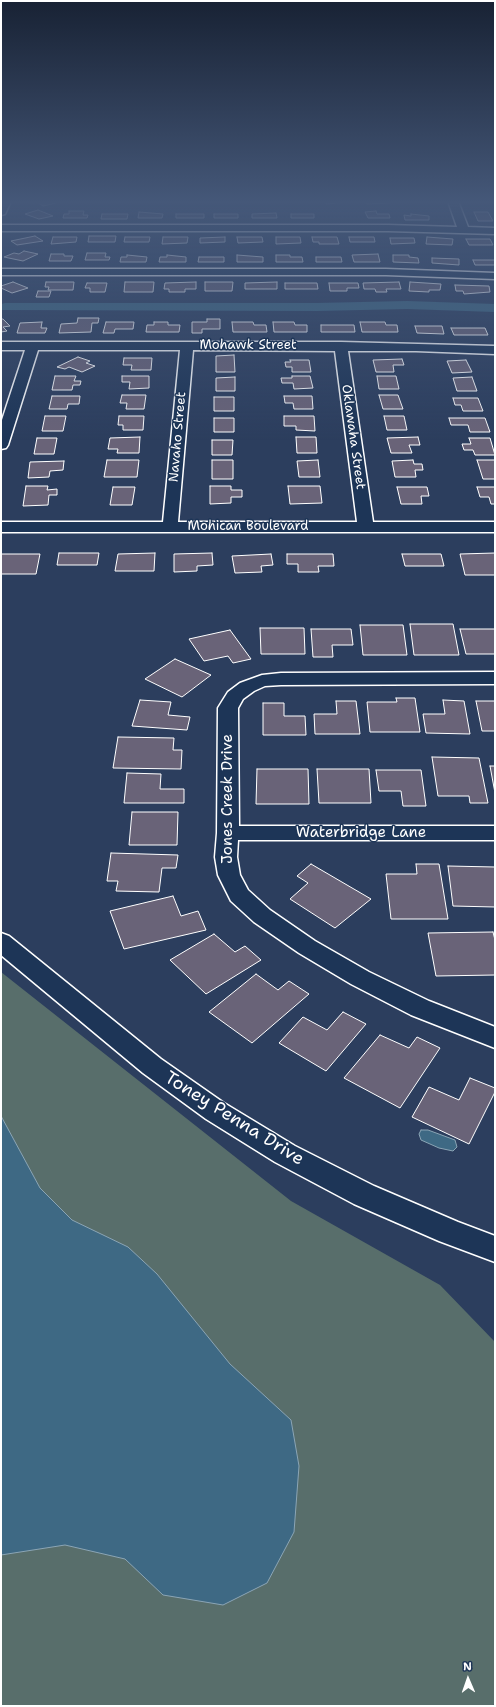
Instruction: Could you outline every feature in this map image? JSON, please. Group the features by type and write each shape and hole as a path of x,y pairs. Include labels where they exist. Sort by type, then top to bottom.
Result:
{"street":[{"name":"Mohawk Street","path":"1,346 341,346 495,350"},
{"path":"1,445 33,346"},
{"name":"Navaho Street","path":"170,527 187,346"},
{"name":"Oklawaha Street","path":"341,346 366,527"},
{"name":"Mohican Boulevard","path":"1,527 495,527"},
{"name":"Jones Creek Drive","path":"495,678 281,679 262,681 247,687 235,696 228,708 228,833 226,857 229,875 239,895 262,916 308,947 360,978 420,1008 495,1038"},
{"name":"Waterbridge Lane","path":"228,833 495,833"},
{"name":"Toney Penna Drive","path":"1,942 152,1066 215,1111 285,1154 364,1195 449,1232 495,1249"}],"green space":[{"path":"1,972 291,1201 440,1285 495,1342 495,1702 493,1706 1,1706"}],"water":[{"path":"1,1116 40,1188 72,1220 128,1247 157,1274 230,1364 291,1420 299,1466 294,1532 267,1583 223,1605 163,1595 125,1559 65,1545 1,1555"},
{"path":"421,1130 428,1130 455,1140 457,1147 453,1151 439,1148 421,1140 419,1134"}],"building":[{"path":"13,282 28,288 12,293 1,288 1,286"},
{"path":"46,282 74,282 73,290 48,290 49,287 45,287"},
{"path":"125,282 154,282 153,292 124,292"},
{"path":"196,282 196,289 185,289 185,292 169,292 169,289 164,289 165,283"},
{"path":"205,282 233,282 232,291 205,291"},
{"path":"277,282 277,289 245,289 245,283"},
{"path":"399,282 401,289 386,289 387,292 376,292 375,289 364,289 363,283"},
{"path":"410,282 441,284 440,290 429,290 429,292 409,291"},
{"path":"87,283 107,283 105,292 90,292 90,288 85,288"},
{"path":"285,283 317,283 318,289 285,289"},
{"path":"329,283 358,283 359,288 347,288 347,291 330,291"},
{"path":"455,285 489,286 490,292 464,294 463,291 456,291"},
{"path":"38,291 51,291 49,297 36,297"},
{"path":"78,318 99,318 98,323 92,323 91,332 59,333 61,324 77,323"},
{"path":"1,319 3,319 10,326 3,327 7,331 1,332"},
{"path":"207,319 220,319 220,329 202,329 202,333 192,333 192,322 207,322"},
{"path":"42,322 41,328 47,328 45,333 17,333 20,323"},
{"path":"106,322 134,322 133,329 115,329 114,333 103,333"},
{"path":"154,322 168,322 168,325 180,325 179,332 146,332 147,325 154,325"},
{"path":"232,322 253,322 254,325 266,325 267,332 233,332"},
{"path":"273,322 294,322 295,325 307,325 307,332 274,332"},
{"path":"360,322 385,322 386,325 397,325 398,332 362,332"},
{"path":"321,325 354,325 355,332 321,332"},
{"path":"415,326 442,326 444,334 417,333"},
{"path":"451,328 485,328 488,335 454,335"},
{"path":"234,355 235,372 216,372 216,356"},
{"path":"78,357 90,361 86,363 95,366 82,372 69,367 65,369 57,367"},
{"path":"124,358 152,358 151,370 131,370 132,365 123,365"},
{"path":"402,359 404,365 393,365 394,372 376,372 373,360"},
{"path":"290,360 309,360 311,372 292,372 292,367 286,367 285,362 291,362"},
{"path":"466,360 472,372 452,373 447,361"},
{"path":"55,376 76,376 74,381 81,381 80,385 73,385 72,390 52,390"},
{"path":"122,376 149,376 149,388 129,389 130,382 122,382"},
{"path":"292,376 310,376 313,388 294,389 293,383 282,383 281,378 292,378"},
{"path":"377,376 396,376 399,389 379,389"},
{"path":"235,377 235,391 216,391 216,378"},
{"path":"472,377 477,391 457,391 453,378"},
{"path":"122,395 146,395 144,409 126,409 127,403 120,403"},
{"path":"379,395 398,395 403,409 383,409"},
{"path":"52,396 80,396 79,404 68,404 67,409 49,409"},
{"path":"284,396 312,396 313,409 294,409 293,403 285,403"},
{"path":"214,397 234,397 234,411 214,411"},
{"path":"453,398 478,398 483,411 463,411 461,405 455,405"},
{"path":"45,416 66,416 63,431 42,431"},
{"path":"119,416 144,416 143,430 123,430 123,425 118,425"},
{"path":"284,416 314,416 315,431 296,430 296,426 284,426"},
{"path":"384,416 404,416 407,430 387,430"},
{"path":"214,418 234,418 234,432 214,432"},
{"path":"449,418 485,418 490,432 470,432 468,425 451,425"},
{"path":"140,437 139,453 117,453 118,449 108,449 110,438"},
{"path":"296,437 316,437 317,453 297,453"},
{"path":"418,437 420,445 409,445 412,453 391,453 387,438"},
{"path":"37,438 57,438 54,454 34,454"},
{"path":"469,438 490,438 495,455 475,455 473,450 464,450 462,444 471,444"},
{"path":"212,440 233,440 232,455 212,455"},
{"path":"107,460 139,460 137,477 104,477"},
{"path":"212,460 233,460 233,479 212,479"},
{"path":"318,460 320,477 299,477 297,461"},
{"path":"413,460 414,464 422,464 423,470 415,470 416,477 395,477 392,461"},
{"path":"477,460 495,460 495,479 483,479"},
{"path":"64,461 63,470 50,471 49,477 28,478 30,462"},
{"path":"26,486 48,486 47,490 57,489 57,495 49,495 48,505 23,506"},
{"path":"210,486 231,486 231,490 242,490 242,497 231,497 231,503 210,504"},
{"path":"288,486 320,486 322,503 290,504"},
{"path":"113,487 135,487 132,505 110,505"},
{"path":"397,487 427,487 429,496 421,496 422,504 401,504"},
{"path":"477,487 495,487 495,504 491,504 489,497 480,497"},
{"path":"59,553 99,553 97,565 57,565"},
{"path":"155,553 154,571 115,571 118,554"},
{"path":"212,553 213,565 197,566 197,571 174,572 174,554"},
{"path":"495,553 495,575 465,575 460,554"},
{"path":"1,554 40,554 36,574 1,574"},
{"path":"271,554 273,565 261,566 262,572 235,573 232,556"},
{"path":"287,554 333,554 334,566 318,566 319,572 298,572 298,564 287,564"},
{"path":"402,554 441,554 444,566 405,566"},
{"path":"410,624 453,624 459,655 414,655"},
{"path":"360,625 403,625 407,655 363,655"},
{"path":"260,628 304,628 305,654 261,654"},
{"path":"311,629 351,629 353,645 332,645 333,657 313,657"},
{"path":"460,629 495,629 495,654 466,654"},
{"path":"230,630 251,659 233,663 228,656 204,661 189,639"},
{"path":"175,659 211,675 182,697 145,679"},
{"path":"396,698 415,698 420,732 370,732 367,702 397,702"},
{"path":"140,700 171,702 168,715 190,717 187,730 132,726"},
{"path":"443,700 464,701 470,734 426,733 423,714 445,714"},
{"path":"336,701 356,701 360,734 315,734 314,714 337,714"},
{"path":"476,701 495,701 495,731 482,731"},
{"path":"263,703 284,703 284,716 305,716 306,735 263,735"},
{"path":"118,737 174,738 173,750 182,750 181,769 113,768"},
{"path":"432,757 479,758 488,803 470,803 469,796 438,796"},
{"path":"490,766 495,766 495,793"},
{"path":"257,769 308,769 309,804 256,804"},
{"path":"317,769 369,769 371,803 319,803"},
{"path":"376,770 421,770 426,806 403,806 401,791 379,791"},
{"path":"127,773 161,774 160,789 184,789 184,803 124,803"},
{"path":"132,812 178,812 177,845 129,845"},
{"path":"111,853 178,855 176,868 162,868 159,892 116,891 118,881 107,881"},
{"path":"311,864 371,899 335,928 290,899 308,883 297,876"},
{"path":"416,864 439,864 448,919 391,919 386,874 417,874"},
{"path":"448,866 495,867 495,907 453,906"},
{"path":"173,896 181,916 198,911 206,930 124,949 110,911"},
{"path":"493,932 495,940 495,975 436,976 428,933"},
{"path":"214,934 235,952 245,946 261,960 206,994 170,960"},
{"path":"256,974 278,990 289,981 309,994 252,1043 209,1012"},
{"path":"343,1012 366,1024 326,1071 279,1043 303,1017 327,1030"},
{"path":"380,1035 409,1048 417,1037 440,1048 400,1108 344,1078"},
{"path":"470,1078 495,1088 495,1092 469,1144 412,1117 429,1087 459,1100"}],"waterway":[{"path":"5,307 317,307 407,305 495,308"}]}
